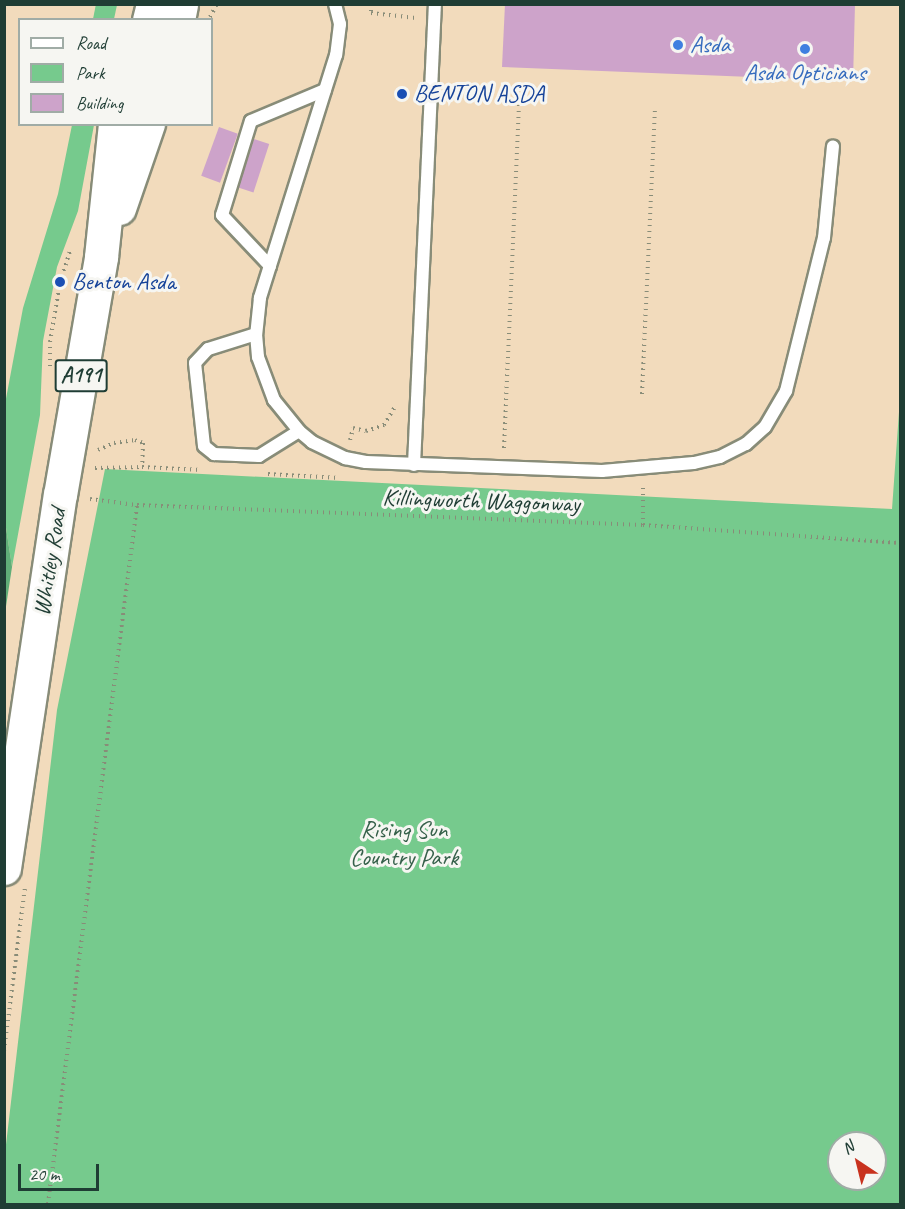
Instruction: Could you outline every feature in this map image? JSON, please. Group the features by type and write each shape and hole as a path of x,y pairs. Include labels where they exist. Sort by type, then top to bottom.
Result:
{"main road":[{"name":"Whitley Road","path":"4,868 60,495 101,257 115,126"},
{"name":"Whitley Road","path":"111,173 123,126"},
{"name":"Whitley Road","path":"101,257 147,126"}],"lane":[{"path":"335,4 340,24 339,41 260,298 256,334 258,357 274,400 299,431 328,452 345,458 366,462 414,465 602,471 694,463 720,457 746,444 765,427 786,392 824,238 833,146"},
{"path":"414,465 435,4"},
{"path":"270,266 222,215 251,121 325,90"},
{"path":"256,334 208,349 195,363 204,446 214,454 259,456 299,431"}],"path":[{"path":"210,18 218,4"},
{"path":"371,4 371,13 435,19"},
{"path":"414,18 414,28"},
{"path":"512,469 512,455 504,454 519,105"},
{"path":"642,394 655,110"},
{"path":"258,473 339,478 353,429 366,431 384,425 390,418 398,399"},
{"path":"96,440 94,452 114,443 135,440 143,443 142,466"},
{"path":"93,460 91,468 142,466 212,471"},
{"name":"Killingworth Waggonway","path":"60,495 137,505 643,525 900,543"},
{"path":"48,1204 137,505"}],"green space":[{"path":"96,4 117,5 114,18 93,18"},
{"path":"72,126 94,126 78,211 57,267 43,341 40,415 12,567 5,521 5,404 23,308 58,194"},
{"name":"Rising Sun Country Park","path":"900,398 900,1204 5,1204 5,1153 57,710 105,469 892,509"},
{"path":"5,521 12,567 5,613"}],"building":[{"name":"Asda","path":"505,4 855,4 853,81 502,67"},
{"path":"219,127 238,134 220,183 201,176"},
{"path":"254,139 269,144 253,192 238,188"}],"place":[{"name":"Asda","path":"678,45"},
{"name":"Asda Opticians","path":"805,49"},
{"name":"BENTON ASDA","path":"402,94"},
{"name":"Benton Asda","path":"60,282"}]}
